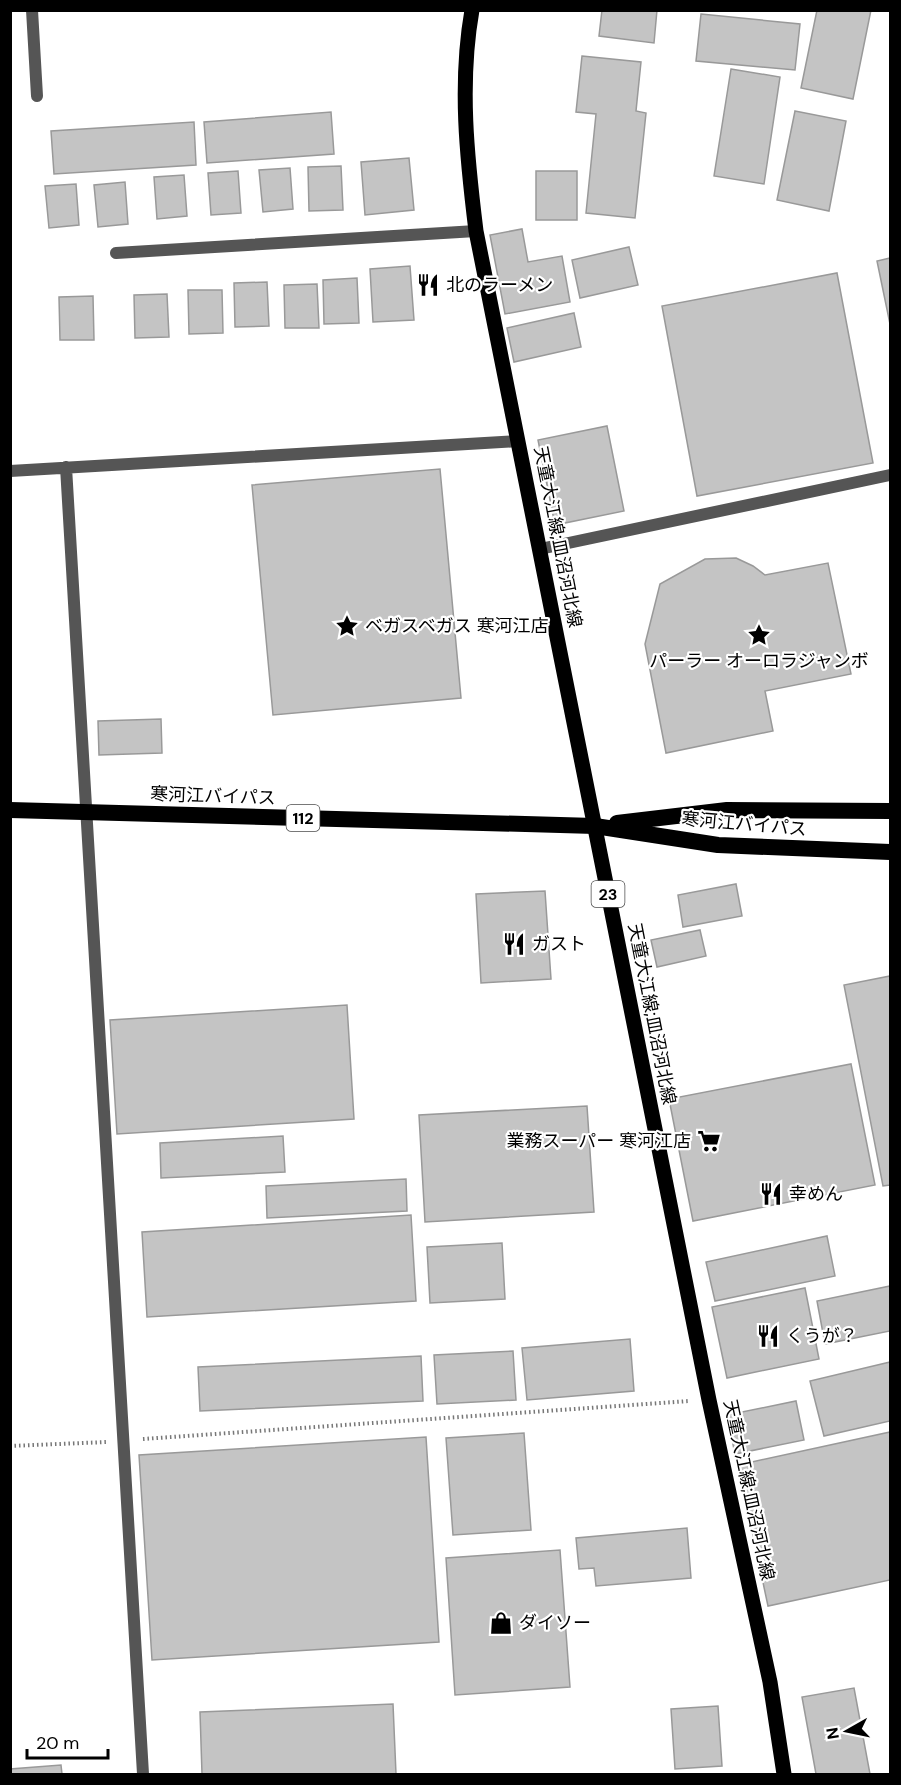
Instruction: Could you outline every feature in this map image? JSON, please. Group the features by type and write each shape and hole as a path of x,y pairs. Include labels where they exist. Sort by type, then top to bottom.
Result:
{"highway":[{"name":"寒河江バイパス","path":"10,810 595,826 718,845 891,852"},
{"name":"寒河江バイパス","path":"595,826 727,810 891,812"}],"main road":[{"name":"天童大江線;皿沼河北線","path":"472,10 464,95 468,166 476,231 710,1400 770,1682 784,1774"}],"lane":[{"path":"32,10 37,96"},
{"path":"116,253 476,231"},
{"path":"10,471 519,441"},
{"path":"66,467 143,1774"},
{"path":"540,549 891,476"}],"path":[{"path":"10,1446 123,1441 710,1400"}],"building":[{"path":"602,10 657,10 654,43 599,36"},
{"path":"817,10 871,10 853,99 801,88"},
{"path":"701,14 800,24 795,70 696,61"},
{"path":"582,56 641,62 636,111 646,113 635,218 586,213 596,114 576,112"},
{"path":"731,69 780,77 764,184 714,176"},
{"path":"795,111 846,121 829,211 777,200"},
{"path":"331,112 334,154 207,163 204,122"},
{"path":"194,122 196,165 54,174 51,131"},
{"path":"409,158 414,210 365,215 361,162"},
{"path":"341,166 343,210 309,211 308,167"},
{"path":"290,168 293,209 263,212 259,170"},
{"path":"238,171 241,213 211,215 208,173"},
{"path":"536,171 577,171 577,220 536,220"},
{"path":"184,175 187,216 157,219 154,177"},
{"path":"125,182 128,224 98,227 94,185"},
{"path":"76,184 79,225 49,228 45,186"},
{"path":"522,229 528,262 562,256 570,302 505,314 490,235"},
{"path":"629,247 638,285 580,298 572,260"},
{"path":"890,258 890,324 877,261"},
{"path":"410,266 414,320 373,322 370,269"},
{"path":"837,273 873,463 697,496 662,306"},
{"path":"357,278 359,323 324,324 323,280"},
{"path":"267,282 269,326 235,327 234,283"},
{"path":"317,284 319,328 285,328 284,285"},
{"path":"188,290 222,290 223,333 189,334"},
{"path":"167,294 169,337 135,338 134,295"},
{"path":"93,296 94,340 60,340 59,297"},
{"path":"574,313 581,347 514,362 507,328"},
{"path":"607,426 624,511 555,525 538,440"},
{"path":"440,469 461,698 273,715 252,485"},
{"path":"736,558 765,575 828,563 851,674 765,691 773,731 666,753 645,644 660,584 705,559"},
{"path":"161,719 162,753 99,755 98,721"},
{"path":"736,884 742,916 683,927 678,895"},
{"path":"545,891 551,979 481,983 476,894"},
{"path":"700,930 706,956 657,967 651,940"},
{"path":"890,976 890,1185 883,1186 844,985"},
{"path":"347,1005 354,1119 117,1134 110,1020"},
{"path":"851,1064 875,1185 693,1221 669,1099"},
{"path":"587,1106 594,1212 425,1222 419,1115"},
{"path":"283,1136 285,1172 161,1178 160,1143"},
{"path":"406,1179 407,1211 267,1218 266,1186"},
{"path":"411,1215 416,1301 147,1317 142,1232"},
{"path":"827,1236 835,1276 715,1301 706,1262"},
{"path":"502,1243 505,1299 430,1303 427,1247"},
{"path":"890,1286 890,1331 825,1344 817,1301"},
{"path":"805,1288 819,1359 727,1378 712,1307"},
{"path":"630,1339 634,1391 527,1400 522,1348"},
{"path":"513,1351 516,1400 437,1404 434,1355"},
{"path":"421,1356 423,1401 200,1411 198,1367"},
{"path":"890,1362 890,1421 824,1436 810,1381"},
{"path":"796,1401 804,1440 735,1454 727,1415"},
{"path":"890,1432 890,1580 768,1606 738,1465"},
{"path":"524,1433 531,1530 453,1535 446,1438"},
{"path":"426,1437 439,1642 152,1660 139,1455"},
{"path":"687,1528 691,1578 596,1586 594,1568 579,1569 576,1538"},
{"path":"560,1550 570,1687 455,1695 446,1558"},
{"path":"854,1688 870,1774 816,1774 802,1697"},
{"path":"393,1704 396,1774 202,1774 200,1712"},
{"path":"718,1706 722,1766 675,1769 671,1709"},
{"path":"61,1765 62,1774 10,1774 10,1769"}],"place":[{"name":"北のラーメン","path":"428,285"},
{"name":"ベガスベガス 寒河江店","path":"347,626"},
{"name":"パーラー オーロラジャンボ","path":"759,635"},
{"name":"ガスト","path":"514,944"},
{"name":"業務スーパー 寒河江店","path":"709,1141"},
{"name":"幸めん","path":"771,1194"},
{"name":"くうが？","path":"768,1336"},
{"name":"ダイソー","path":"501,1623"}]}
